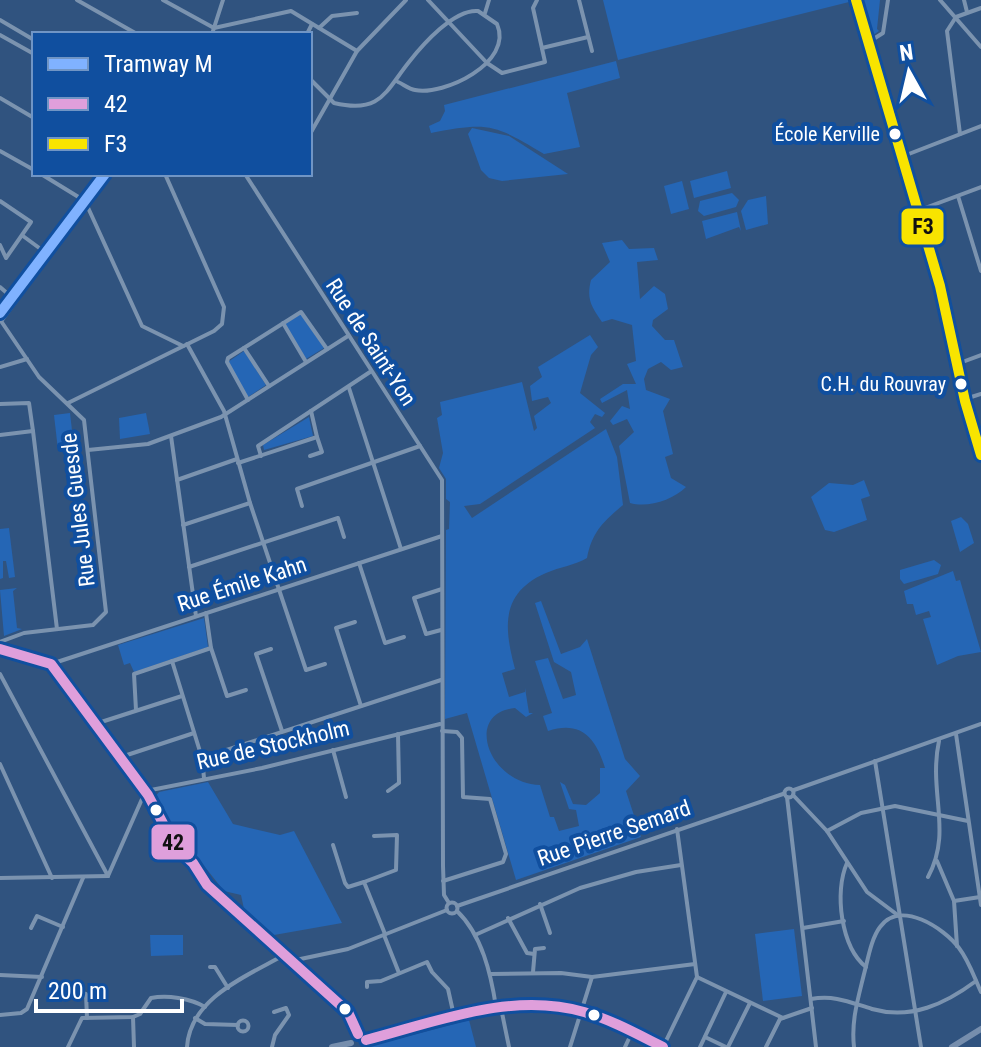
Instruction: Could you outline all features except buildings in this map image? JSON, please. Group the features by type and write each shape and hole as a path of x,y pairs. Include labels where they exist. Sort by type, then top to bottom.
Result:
{"street":[{"path":"77,0 133,32"},
{"path":"163,0 213,31 291,11 357,51"},
{"path":"213,31 223,0"},
{"path":"312,131 357,51 406,0"},
{"path":"428,0 487,63 502,73 545,62 533,8 537,0"},
{"path":"485,13 489,0"},
{"path":"579,0 592,51"},
{"path":"856,0 943,294 965,399 979,437 981,455"},
{"path":"867,43 883,33 888,0"},
{"path":"940,0 981,47"},
{"path":"964,0 967,12"},
{"path":"960,134 947,31 956,17 981,8"},
{"path":"312,81 345,106 368,104 390,92 411,59 449,23 469,10 485,13 497,24 501,38 496,54 470,77 420,90 398,82"},
{"path":"319,28 332,16 357,13"},
{"path":"0,20 32,39"},
{"path":"308,32 312,24"},
{"path":"0,35 32,53"},
{"path":"542,48 588,37"},
{"path":"0,98 32,117"},
{"path":"901,157 981,126"},
{"path":"0,151 32,169"},
{"path":"44,176 81,197 86,204 138,320 185,345 224,415 306,670 325,664"},
{"path":"1,322 107,176"},
{"path":"68,403 219,328 225,317 166,176"},
{"name":"Rue de Saint-Yon","path":"246,176 442,480 441,724"},
{"path":"917,211 981,187"},
{"path":"958,196 981,269"},
{"path":"0,305 81,197"},
{"path":"0,201 29,218 30,227 0,263"},
{"path":"23,236 42,250"},
{"path":"0,245 6,258"},
{"path":"0,287 15,300"},
{"path":"248,400 227,362 244,348 301,312 327,349"},
{"name":"Rue Jules Guesde","path":"0,642 24,633 93,625 106,612 84,420 27,359 1,322"},
{"path":"283,323 306,362"},
{"path":"88,450 148,444 224,415 348,336"},
{"path":"244,348 269,387"},
{"path":"957,364 981,355"},
{"path":"0,367 27,359"},
{"path":"261,456 258,446 370,372"},
{"path":"349,388 401,549"},
{"path":"965,399 981,394"},
{"path":"965,399 981,444"},
{"path":"0,404 29,403 57,629"},
{"path":"310,456 322,452 311,411"},
{"path":"0,435 33,431"},
{"path":"171,436 196,616"},
{"path":"177,480 317,437"},
{"path":"302,506 297,489 420,446"},
{"path":"183,525 250,503"},
{"path":"189,567 338,518 344,537"},
{"name":"Rue Émile Kahn","path":"51,664 442,536"},
{"path":"359,563 385,643 404,637"},
{"path":"441,630 426,634 414,598 442,589"},
{"path":"206,613 211,648 227,696 246,690"},
{"path":"355,622 336,628 361,706"},
{"path":"136,710 134,674 211,648"},
{"path":"0,649 51,664 146,793 175,846 193,863 207,885 347,1010 358,1034 366,1043 499,1008 538,1005 583,1012 663,1047 697,977 677,829"},
{"path":"271,649 256,654 282,732"},
{"path":"172,661 202,758 204,779"},
{"path":"0,674 108,876"},
{"path":"202,758 441,680"},
{"path":"93,724 182,696"},
{"path":"441,724 444,895 475,935 491,974 509,1047"},
{"name":"Rue de Stockholm","path":"146,793 441,724"},
{"name":"Rue Pierre Semard","path":"457,909 981,724"},
{"path":"441,731 457,732 462,738 463,797 490,799 506,859 443,881"},
{"path":"118,758 194,733"},
{"path":"388,791 399,783 398,734"},
{"path":"956,734 981,905"},
{"path":"928,877 937,861 941,838 934,785 939,741"},
{"path":"333,750 346,797"},
{"path":"875,761 921,1047"},
{"path":"0,764 52,878"},
{"path":"108,876 146,793"},
{"path":"789,794 827,831 867,892 899,916"},
{"path":"789,794 816,1047"},
{"path":"827,831 851,817 881,808 909,807 968,821"},
{"path":"333,845 348,887 398,867 397,835 374,836"},
{"path":"937,861 954,901 957,946"},
{"path":"847,863 842,881 844,921 852,946 866,967"},
{"path":"475,935 540,904 610,878 681,865"},
{"path":"0,878 108,876"},
{"path":"0,1015 21,1013 27,1009 83,878"},
{"path":"364,882 399,973"},
{"path":"954,901 980,897"},
{"path":"447,910 449,903"},
{"path":"540,904 550,933"},
{"path":"291,961 348,949 447,910 450,913 457,909"},
{"path":"854,1047 853,1021 866,967 881,925 899,916 909,915 934,927 957,946 981,992"},
{"path":"31,928 37,916 63,927"},
{"path":"508,918 527,953 534,954"},
{"path":"803,928 844,921"},
{"path":"533,972 535,949 544,948"},
{"path":"187,1047 195,1018 205,1007 228,988 284,955"},
{"path":"367,987 367,982 381,981 427,962 430,970 442,979 454,1018"},
{"path":"491,974 533,972 592,977 695,964"},
{"path":"210,967 215,967 228,988"},
{"path":"0,975 42,977"},
{"path":"570,1047 592,977"},
{"path":"697,977 783,1018"},
{"path":"811,999 835,997 884,1011 915,1012 947,1000 976,981"},
{"path":"73,991 86,994 87,1018"},
{"path":"700,1047 726,992"},
{"path":"68,1047 82,1018 133,1017 140,1014 151,998 159,997 197,1002 205,1007"},
{"path":"705,1037 727,1047 750,1003"},
{"path":"272,1047 275,1035 289,1015 286,1008 274,1012"},
{"path":"766,1047 783,1018 812,1008"},
{"path":"133,1017 134,1047"},
{"path":"195,1018 205,1024 238,1025"},
{"path":"952,1047 981,1029"},
{"path":"625,1047 632,1032"},
{"path":"332,1047 352,1045 358,1034"}],"shaded area":[{"path":"603,0 849,0 849,2 618,60"},
{"path":"861,0 880,0 879,31 872,36"},
{"path":"616,61 620,78 567,93 580,147 544,154 502,131 490,128 466,127 431,133 429,126 440,121 445,111 444,105"},
{"path":"472,128 509,136 568,174 502,181 489,178 481,170 468,134"},
{"path":"727,171 731,188 694,198 690,181"},
{"path":"682,181 689,209 671,214 664,186"},
{"path":"732,193 739,200 736,207 704,216 698,211 700,201"},
{"path":"766,196 768,224 746,230 741,211 748,200"},
{"path":"737,212 741,231 739,227 706,239 702,221"},
{"path":"622,240 629,249 654,248 658,260 637,262 640,299 654,286 665,294 668,309 653,320 652,326 665,340 674,340 683,367 671,370 661,362 648,369 644,379 646,390 670,399 663,411 673,454 665,457 671,478 686,487 652,504 630,503 619,446 634,432 627,419 613,425 610,421 622,406 630,409 627,390 602,403 600,399 623,384 636,384 627,364 636,361 632,325 612,319 602,322 590,298 591,280 610,262 602,243"},
{"path":"301,314 324,348 306,359 285,324"},
{"path":"590,335 598,347 591,355 580,393 605,413 602,417 595,414 590,422 595,428 480,504 464,506 472,518 606,429 617,457 623,505 599,528 587,558 531,581 513,601 508,626 515,669 502,673 509,697 525,692 525,688 529,713 533,713 526,717 515,708 499,713 490,722 487,734 496,762 507,773 522,782 540,785 550,817 554,817 559,831 579,826 576,810 569,809 560,782 565,785 573,804 586,805 600,793 600,768 605,768 597,748 586,734 570,728 548,731 543,716 552,713 535,661 548,658 563,699 576,695 571,672 554,662 535,603 541,601 561,654 580,647 587,639 625,759 640,776 626,791 641,837 516,880 467,713 445,719 446,530 449,529 450,502 446,499 446,479 439,468 443,453 437,418 442,415 440,402 522,382 534,431 537,428 534,416 551,403 548,397 532,401 530,386 542,377 538,367"},
{"path":"244,351 266,385 248,397 228,362"},
{"path":"70,413 74,448 58,450 54,415"},
{"path":"146,413 150,434 120,439 119,418"},
{"path":"309,417 313,436 264,450 263,445"},
{"path":"864,480 870,496 861,499 867,520 834,532 825,530 811,497 829,483 853,485"},
{"path":"961,517 968,524 974,543 960,552 951,521"},
{"path":"9,528 15,577 9,578 6,561 3,561 3,578 0,579 0,529"},
{"path":"934,560 941,565 938,574 904,584 900,579 900,570"},
{"path":"953,571 956,581 960,580 981,652 958,656 937,665 923,619 931,617 929,611 916,615 913,604 907,604 904,591"},
{"path":"17,588 13,591 17,628 22,629 4,636 0,590"},
{"path":"204,618 208,647 134,672 130,663 124,665 118,645"},
{"path":"208,782 233,824 280,835 294,831 342,923 274,935 244,909 241,895 224,891 189,847 185,848 155,797 159,792"},
{"path":"794,929 802,996 763,1001 755,934"},
{"path":"150,935 183,935 183,955 151,956"},
{"path":"469,1020 476,1047 370,1047 371,1046"}],"tram line":[{"name":"M","path":"0,313 103,176"}],"transit line":[{"name":"F3","path":"856,0 940,286 965,401 981,455"},
{"name":"42","path":"0,649 51,664 148,795 175,846 193,863 207,885 348,1012 358,1034"},
{"name":"42","path":"366,1040 474,1011 529,1005 557,1006 584,1012 663,1047"}],"place":[{"name":"École Kerville","path":"895,134"},
{"name":"C.H. du Rouvray","path":"961,384"}]}
